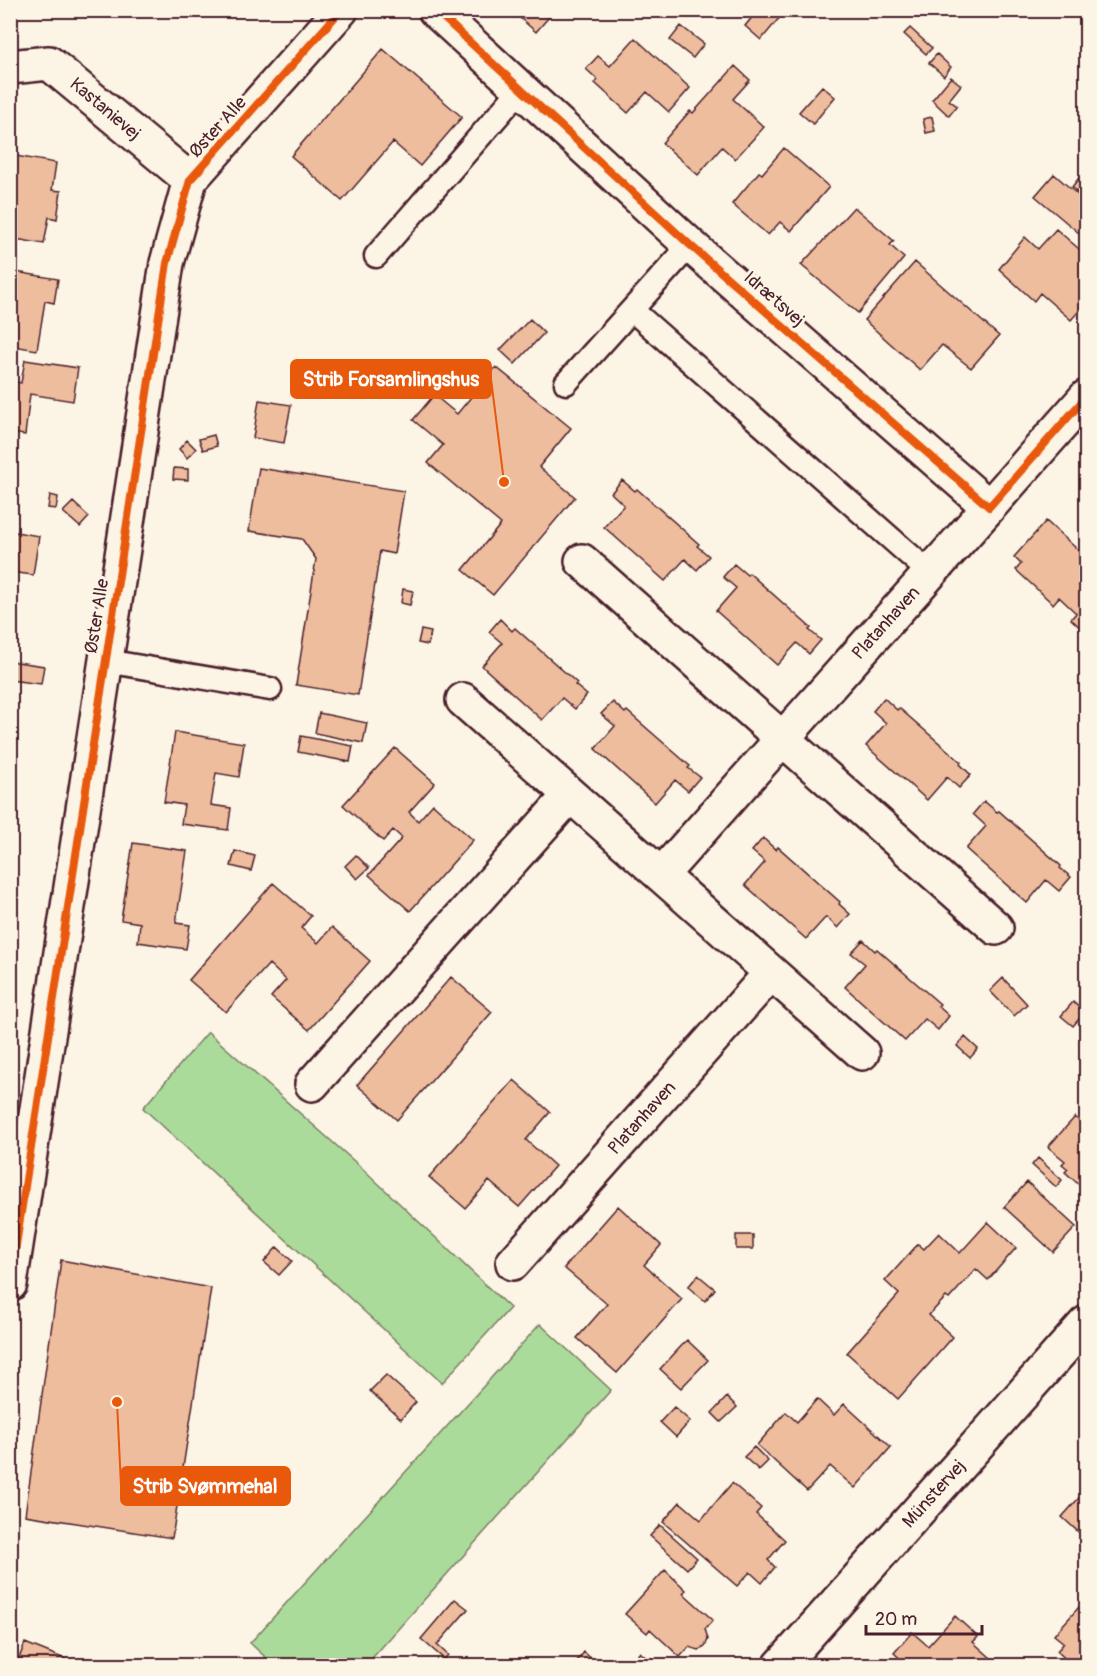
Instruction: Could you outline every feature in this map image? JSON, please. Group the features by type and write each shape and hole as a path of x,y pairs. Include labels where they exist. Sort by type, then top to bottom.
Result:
{"street":[{"name":"Øster Alle","path":"10,1284 20,1151 106,661 167,263 190,180 341,10"},
{"name":"Idrætsvej","path":"435,10 690,245 989,507"},
{"name":"Kastanievej","path":"10,67 49,63 190,180"},
{"path":"989,507 1086,397"},
{"name":"Platanhaven","path":"661,875 989,507"},
{"path":"582,561 996,928"},
{"path":"463,700 862,1053"},
{"path":"312,1084 570,795"},
{"name":"Platanhaven","path":"513,1263 771,973"},
{"name":"Münstervej","path":"780,1665 1086,1323"}],"lane":[{"path":"376,256 521,89"},
{"path":"566,383 690,245"},
{"path":"632,310 930,573"},
{"path":"106,661 270,689"}],"green space":[{"path":"208,1032 363,1169 510,1308 442,1383 143,1108"},
{"path":"540,1324 611,1390 366,1665 274,1665 250,1643"}],"building":[{"path":"511,10 555,10 536,32"},
{"path":"758,10 786,10 761,40 745,26"},
{"path":"681,26 704,44 693,58 670,40"},
{"path":"910,28 932,48 926,54 904,34"},
{"path":"635,38 690,88 669,112 647,92 628,113 595,83 598,80 586,69 598,56 610,66"},
{"path":"383,49 462,117 420,166 393,142 342,201 291,156"},
{"path":"937,54 951,67 944,76 929,63"},
{"path":"735,66 750,80 733,99 764,127 735,159 722,147 698,175 662,143 690,111 693,113"},
{"path":"951,77 961,85 949,100 957,106 949,116 932,100"},
{"path":"822,86 835,97 813,124 799,112"},
{"path":"932,117 935,131 926,133 923,119"},
{"path":"784,148 829,187 791,231 780,222 768,235 732,204 759,172 762,174"},
{"path":"10,155 56,163 52,190 61,191 57,219 49,217 44,244 10,238"},
{"path":"1054,174 1086,202 1086,239 1035,196"},
{"path":"1079,178 1086,185 1086,190 1081,196 1072,187"},
{"path":"854,207 894,241 890,245 904,258 858,313 801,265"},
{"path":"1056,229 1086,255 1086,303 1071,320 1040,293 1034,301 999,269 1025,237 1038,249"},
{"path":"915,262 999,336 971,368 942,345 920,370 864,320"},
{"path":"10,271 58,279 54,303 45,301 37,350 14,346 13,354 10,353"},
{"path":"530,319 544,333 515,364 500,350"},
{"path":"25,360 78,368 73,401 30,394 25,435 10,433 10,381 21,383"},
{"path":"496,367 571,428 539,467 575,497 493,595 463,570 501,524 428,463 443,445 413,420 434,395 457,414"},
{"path":"259,400 291,405 284,443 253,438"},
{"path":"214,435 217,446 203,450 199,439"},
{"path":"187,440 196,449 187,458 179,449"},
{"path":"174,468 188,469 188,480 173,479"},
{"path":"259,468 404,491 394,554 380,551 358,695 296,685 316,559 302,539 249,531"},
{"path":"622,480 635,491 637,489 699,544 697,546 709,556 697,570 685,559 665,581 604,527 624,505 611,493"},
{"path":"50,495 58,497 56,509 48,508"},
{"path":"73,502 89,517 80,527 63,512"},
{"path":"1046,521 1086,557 1086,633 1071,619 1076,613 1059,597 1053,604 1016,570 1021,564 1014,557"},
{"path":"10,531 39,536 33,575 10,572"},
{"path":"734,564 747,575 749,573 811,628 809,630 821,640 809,654 797,643 777,665 716,611 736,588 723,577"},
{"path":"403,589 413,591 410,605 401,603"},
{"path":"500,619 512,631 515,628 577,683 575,685 587,695 575,709 562,698 542,720 482,666 502,643 489,632"},
{"path":"421,630 431,632 428,645 418,643"},
{"path":"10,661 44,666 41,684 10,680"},
{"path":"884,698 897,710 899,708 961,762 960,764 971,775 959,788 947,777 927,800 866,746 886,723 873,711"},
{"path":"613,702 625,713 627,711 700,777 688,791 675,780 655,803 595,749 615,726 601,714"},
{"path":"319,713 367,723 363,743 315,733"},
{"path":"175,732 244,743 239,777 216,773 211,805 231,808 228,830 181,824 184,805 164,802"},
{"path":"301,736 353,746 350,762 298,752"},
{"path":"395,748 435,783 409,812 418,821 433,804 473,840 410,911 369,875 402,838 393,830 383,841 343,805"},
{"path":"984,801 997,812 999,811 1071,877 1059,891 1046,880 1027,903 966,849 986,826 973,814"},
{"path":"763,838 776,850 778,847 840,902 839,904 850,914 838,928 826,917 806,939 745,885 765,862 752,851"},
{"path":"133,843 187,851 176,923 190,925 186,949 138,942 140,923 121,920"},
{"path":"235,851 255,856 251,871 231,866"},
{"path":"356,855 369,868 357,879 345,866"},
{"path":"273,883 311,916 301,928 318,943 332,927 370,961 309,1030 271,997 286,980 269,964 226,1012 189,980"},
{"path":"863,940 875,951 877,949 940,1004 938,1006 949,1016 938,1030 925,1019 905,1041 845,987 865,964 851,953"},
{"path":"451,977 492,1012 397,1120 357,1085"},
{"path":"1003,978 1027,1004 1014,1016 990,991"},
{"path":"1073,1002 1085,1012 1073,1026 1061,1016"},
{"path":"965,1037 978,1049 970,1058 957,1046"},
{"path":"514,1080 550,1112 526,1140 555,1166 519,1207 489,1181 465,1208 429,1177"},
{"path":"1075,1117 1086,1127 1086,1191 1065,1172 1068,1169 1062,1164 1065,1161 1048,1147"},
{"path":"1038,1158 1062,1180 1056,1187 1032,1165"},
{"path":"1027,1182 1076,1227 1053,1252 1004,1207"},
{"path":"618,1206 661,1245 644,1265 682,1299 617,1373 577,1338 607,1304 564,1268"},
{"path":"988,1222 1016,1248 988,1280 976,1269 949,1299 946,1297 929,1315 953,1337 898,1399 847,1353 899,1294 885,1281 918,1244 924,1249 939,1233 960,1253"},
{"path":"736,1235 753,1235 753,1249 736,1249"},
{"path":"277,1247 292,1261 279,1275 264,1262"},
{"path":"61,1260 211,1288 172,1538 25,1515"},
{"path":"698,1275 715,1289 705,1301 688,1287"},
{"path":"687,1340 708,1360 681,1388 660,1369"},
{"path":"386,1375 416,1402 401,1419 370,1391"},
{"path":"727,1397 737,1407 721,1422 712,1413"},
{"path":"817,1399 834,1415 844,1404 891,1447 855,1488 830,1466 807,1491 757,1445 786,1412 797,1422"},
{"path":"674,1407 690,1421 676,1437 660,1422"},
{"path":"754,1447 768,1461 759,1470 744,1457"},
{"path":"732,1483 761,1508 756,1514 785,1540 768,1560 775,1567 762,1583 750,1572 737,1586 663,1522 680,1502 701,1520"},
{"path":"1086,1490 1086,1539 1062,1517"},
{"path":"660,1525 697,1558 687,1569 650,1536"},
{"path":"665,1570 686,1590 683,1593 713,1620 705,1629 708,1639 705,1647 698,1650 689,1647 680,1657 650,1629 647,1633 625,1614"},
{"path":"455,1599 468,1609 437,1645 448,1655 444,1659 421,1639"},
{"path":"1079,1607 1086,1614 1086,1666 1073,1666 1057,1651 1064,1643 1054,1635"},
{"path":"955,1616 978,1637 973,1642 1000,1666 908,1666 894,1653 912,1632 928,1646"},
{"path":"25,1643 75,1663 75,1666 16,1666"},
{"path":"584,1652 599,1666 573,1666"},
{"path":"640,1652 655,1666 629,1666"}],"cycle path":[{"path":"10,1284 167,263 190,180 341,10"},
{"path":"435,10 690,245 989,507 1086,397"}],"place":[{"name":"Strib Forsamlingshus","path":"504,482"},
{"name":"Strib Svømmehal","path":"117,1402"}]}
